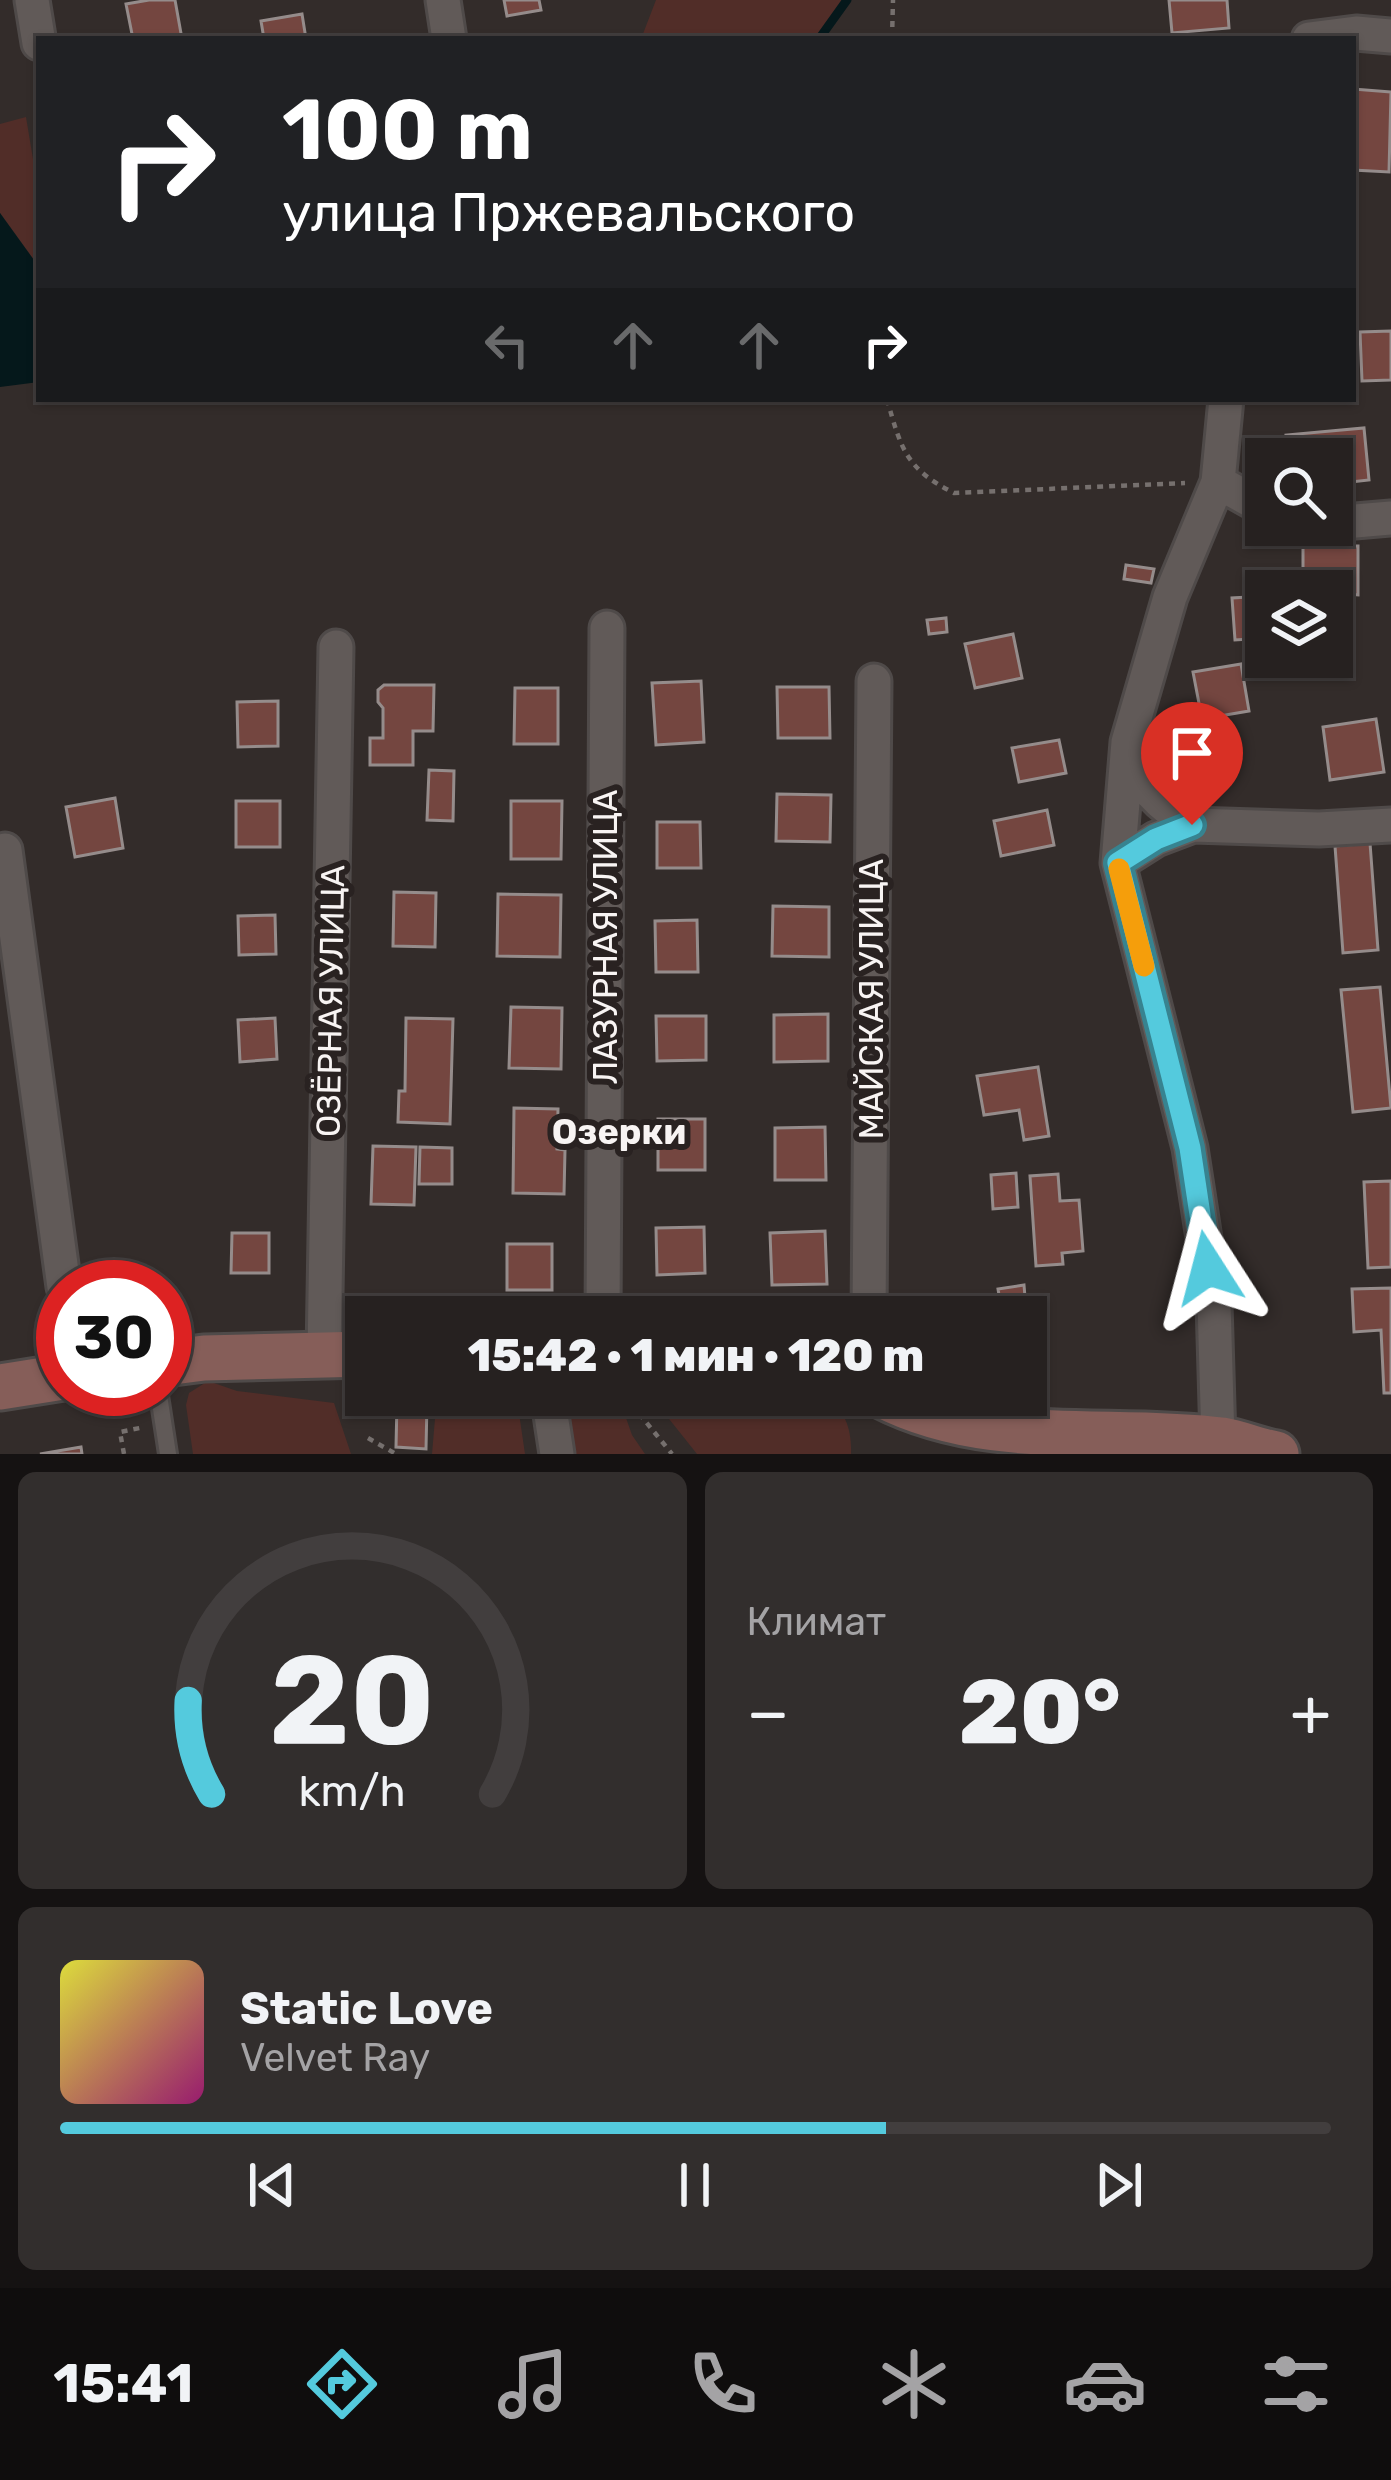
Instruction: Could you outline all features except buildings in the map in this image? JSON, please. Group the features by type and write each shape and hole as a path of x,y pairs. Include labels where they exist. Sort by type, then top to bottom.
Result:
{"street":[{"path":"32,0 38,36"},
{"path":"443,0 449,36"},
{"path":"1332,36 1391,36"},
{"path":"1218,1440 1214,1303 1190,1148 1118,862 1128,742 1170,597 1218,482 1226,402"},
{"path":"1218,482 1245,497"},
{"path":"1353,521 1391,518"},
{"name":"ЛАЗУРНАЯ УЛИЦА","path":"603,1296 607,628"},
{"name":"ОЗЁРНАЯ УЛИЦА","path":"336,647 345,1354"},
{"name":"МАЙСКАЯ УЛИЦА","path":"868,1296 874,680"},
{"path":"1128,742 1136,775 1170,812 1192,825"},
{"path":"1118,862 1192,825 1319,829 1391,825"},
{"path":"5,850 60,1260"},
{"path":"192,1362 345,1354"},
{"path":"0,1387 36,1381"},
{"path":"551,1416 557,1454"},
{"path":"931,1416 1054,1434 1218,1440 1276,1454"}],"lane":[{"path":"162,1416 168,1454"}],"path":[{"path":"892,36 893,0"},
{"path":"887,402 901,450 923,478 954,493 1218,482"},
{"path":"641,1416 672,1454"},
{"path":"124,1454 120,1432 163,1424"},
{"path":"368,1438 396,1454"}],"shaded area":[{"path":"656,0 847,0 821,36 642,36"},
{"path":"26,117 36,177 36,263 0,213 0,124"},
{"path":"0,213 36,263 36,382 0,387"},
{"path":"208,1381 237,1391 334,1403 351,1454 193,1454 188,1416 192,1416 192,1391"},
{"path":"435,1416 519,1416 525,1454 432,1454"},
{"path":"561,1416 625,1416 645,1454 566,1454"},
{"path":"667,1416 843,1416 851,1454 697,1454"}],"waterway":[{"path":"821,36 847,0"}],"slow traffic":[{"path":"1119,869 1144,966"}],"district":[{"name":"Озерки","path":"619,1131"}],"route":[{"path":"1192,825 1156,839 1118,863 1190,1148 1208,1268"}]}
